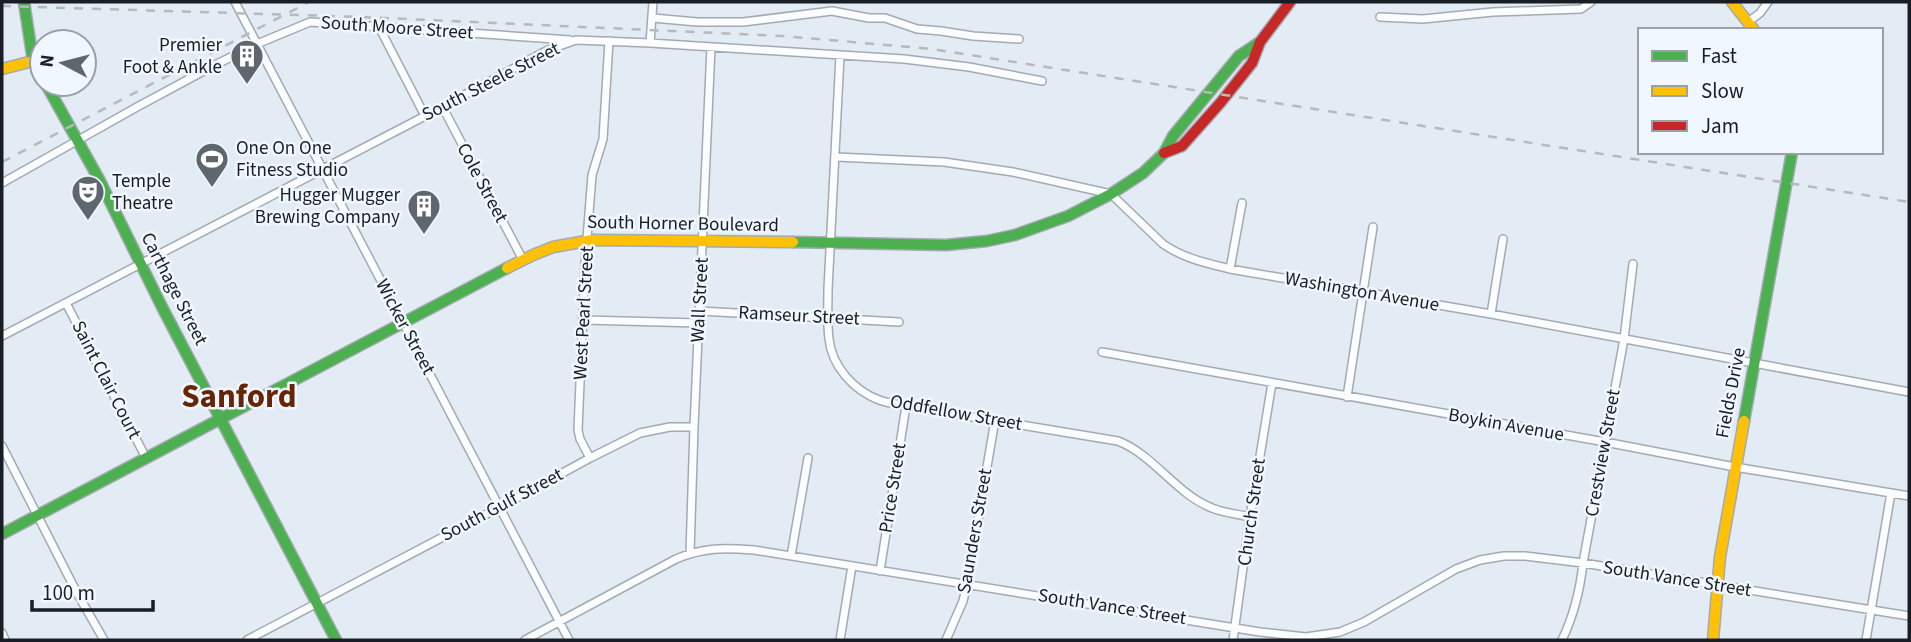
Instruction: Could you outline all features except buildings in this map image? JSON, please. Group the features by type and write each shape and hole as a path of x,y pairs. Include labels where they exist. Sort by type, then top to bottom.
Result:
{"main road":[{"path":"24,2 28,28"},
{"name":"South Horner Boulevard","path":"2,534 403,322 553,246 587,239 922,246 987,241 1046,224 1111,194 1143,173 1164,153 1182,146 1222,102 1252,62 1260,42 1290,2"},
{"path":"1732,2 1751,26"},
{"path":"2,69 28,62"},
{"name":"Carthage Street","path":"54,98 336,640"},
{"name":"Fields Drive","path":"1713,640 1717,586 1735,467 1792,154"}],"street":[{"name":"Wicker Street","path":"235,2 569,640"},
{"path":"650,43 653,2"},
{"path":"1380,17 1423,19 1493,12 1581,9 1591,2"},
{"path":"1751,26 1768,2"},
{"path":"653,18 743,22 832,11 884,18 917,29 1019,39"},
{"name":"South Moore Street","path":"2,183 257,44 310,22 576,40"},
{"path":"379,27 425,116"},
{"name":"South Steele Street","path":"2,335 548,50 576,40 904,59 969,67 1042,81"},
{"name":"West Pearl Street","path":"590,458 578,430 592,175 604,131 609,41"},
{"name":"Wall Street","path":"690,553 711,47"},
{"name":"Oddfellow Street","path":"840,56 828,289 829,342 834,360 843,374 864,393 879,400 1108,439 1131,446 1211,508 1250,517"},
{"name":"Cole Street","path":"442,106 523,260"},
{"path":"836,157 944,162 1013,172 1111,194"},
{"name":"Washington Avenue","path":"1111,194 1171,250 1190,259 1230,269 1909,391"},
{"path":"1230,269 1242,203"},
{"path":"1347,397 1373,227"},
{"path":"1491,314 1503,239"},
{"name":"Crestview Street","path":"1562,640 1573,617 1580,589 1624,339 1633,264"},
{"name":"Saint Clair Court","path":"65,303 146,458"},
{"name":"Ramseur Street","path":"699,311 899,322"},
{"path":"584,320 699,323"},
{"name":"Boykin Avenue","path":"1102,352 1909,496"},
{"name":"Church Street","path":"1233,640 1272,383"},
{"name":"Price Street","path":"880,571 906,406"},
{"name":"Saunders Street","path":"946,640 967,584 995,420"},
{"name":"South Gulf Street","path":"247,640 639,433 670,427 694,427"},
{"path":"2,446 104,640"},
{"path":"791,556 808,458"},
{"path":"1866,640 1891,493"},
{"name":"South Vance Street","path":"525,640 690,553 718,548 754,550 1235,628 1306,637 1340,632 1364,622 1456,569 1480,560 1504,556 1583,563 1909,616"},
{"path":"839,640 852,566"},
{"path":"2,633 5,640"}],"railway":[{"path":"2,162 309,2"},
{"path":"2,6 362,17 783,36 932,49 1909,202"}],"traffic: fast":[{"path":"24,2 28,28"},
{"path":"793,242 946,245 1015,235 1068,216 1111,194 1143,173 1164,153 1173,136 1239,56 1260,42"},
{"path":"54,98 100,181 162,307 336,640"},
{"path":"1744,421 1792,154"},
{"path":"2,534 507,268"}],"traffic: slow":[{"path":"1732,2 1752,28"},
{"path":"2,69 28,62"},
{"path":"507,268 553,247 592,240 793,242"},
{"path":"1713,640 1720,557 1744,421"}],"traffic: jam":[{"path":"1164,153 1182,146 1221,102 1252,63 1260,42 1290,2"}],"place":[{"name":"Premier Foot & Ankle","path":"247,86"},
{"name":"One On One Fitness Studio","path":"212,189"},
{"name":"Temple Theatre","path":"88,222"},
{"name":"Hugger Mugger Brewing Company","path":"424,236"}],"district":[{"name":"Sanford","path":"239,396"}]}
